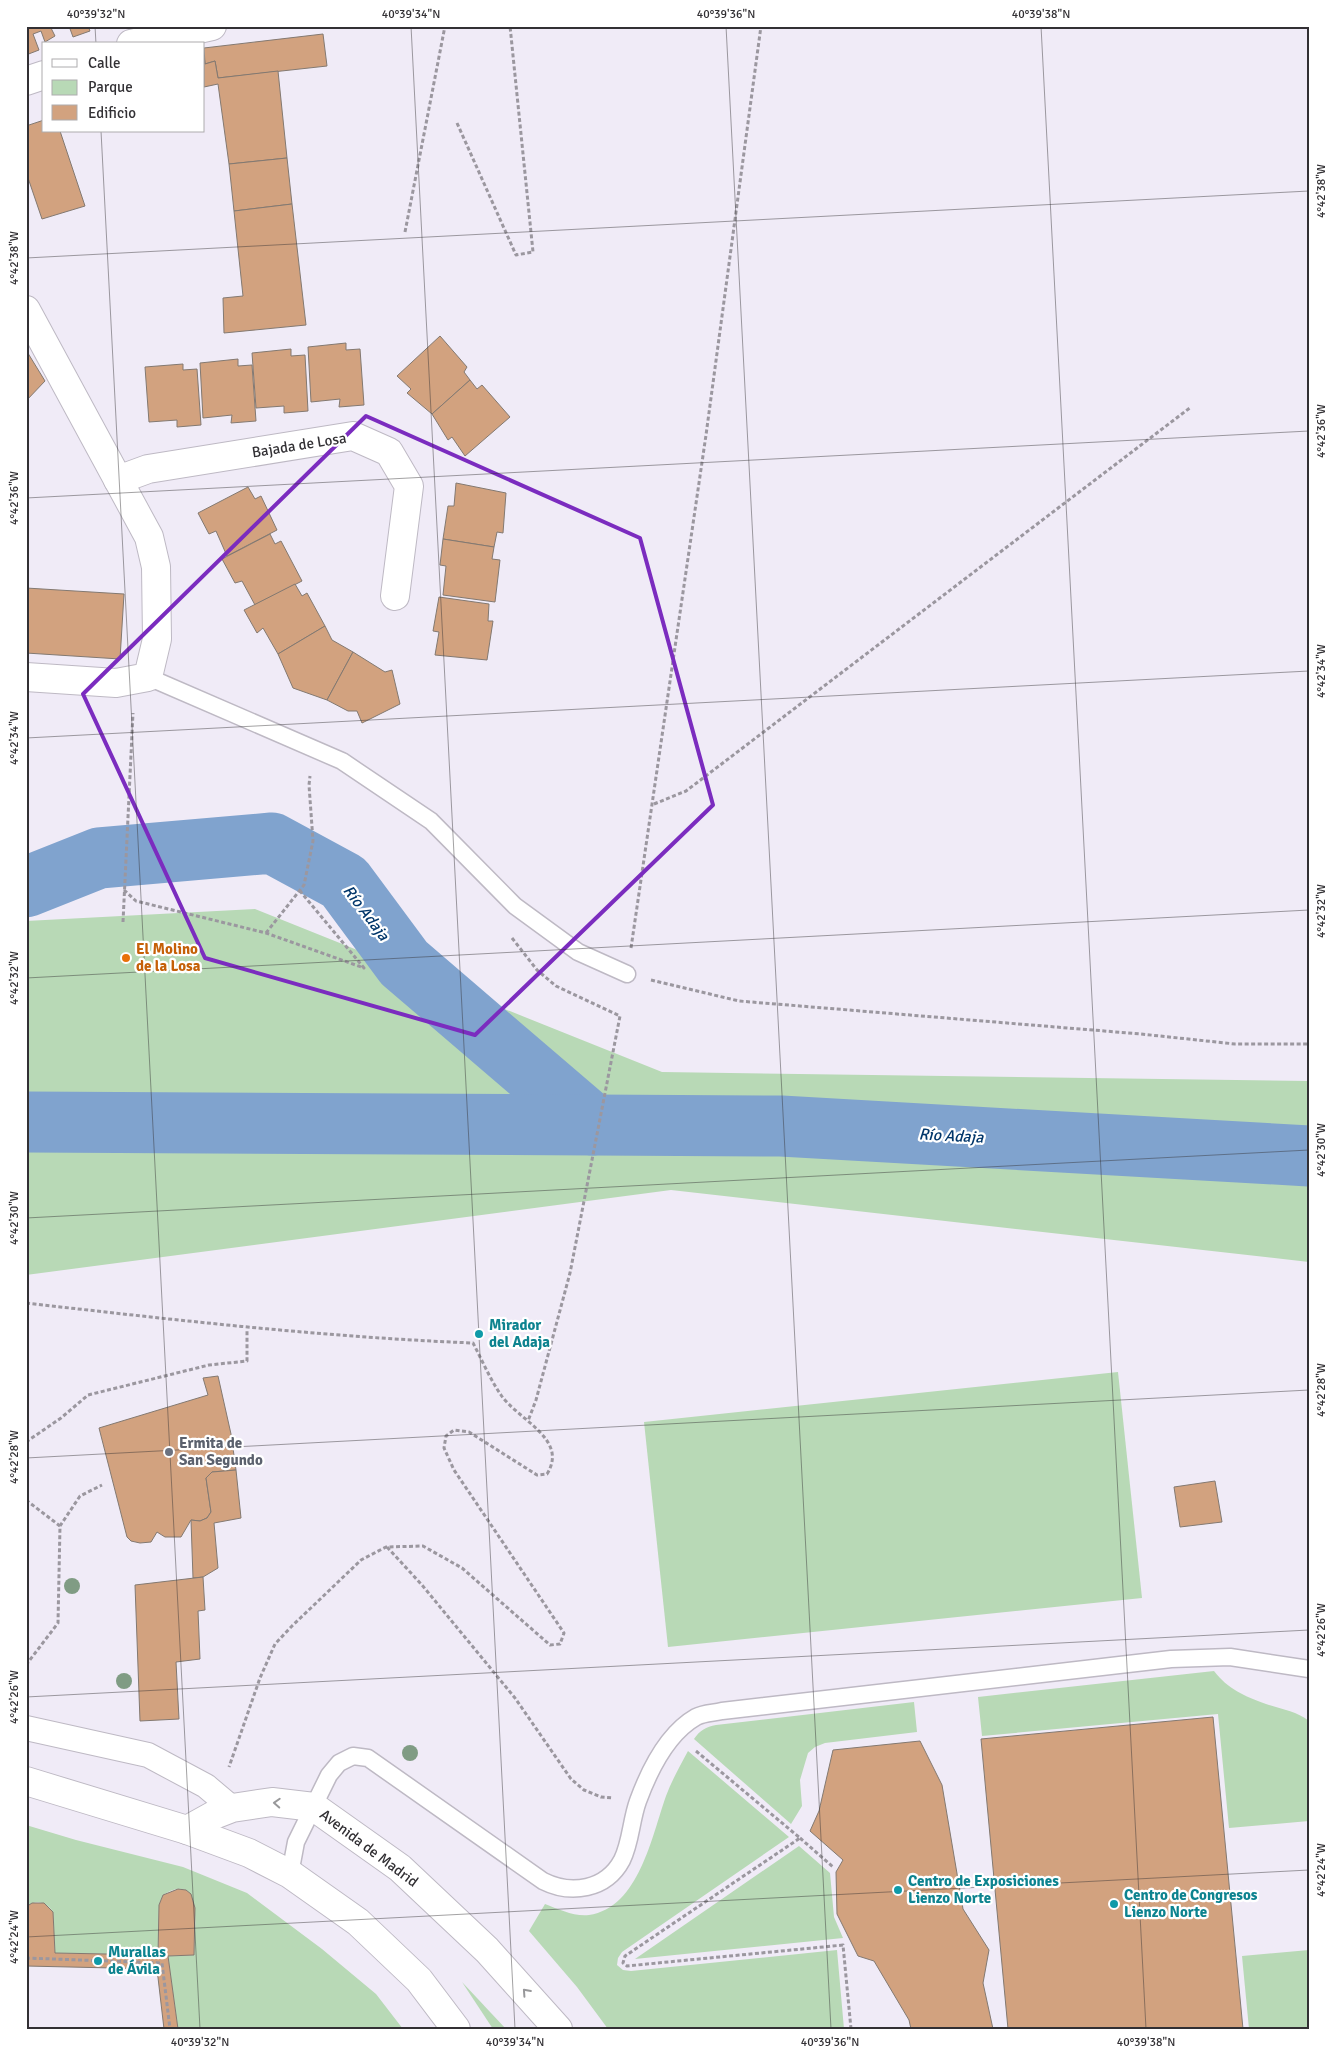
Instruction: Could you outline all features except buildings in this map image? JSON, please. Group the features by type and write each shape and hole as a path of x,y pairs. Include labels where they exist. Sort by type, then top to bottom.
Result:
{"main road":[{"path":"140,42 212,26"},
{"path":"26,81 42,75"},
{"path":"26,310 149,537 156,567 157,639 141,678 116,683 30,682"},
{"name":"Bajada de Losa","path":"118,480 148,469 354,436 390,452 409,486 395,596"},
{"path":"26,1781 187,1830 248,1853 290,1874 358,1922 419,1980 456,2029"},
{"name":"Avenida de Madrid","path":"187,1830 214,1815 223,1801 272,1802 314,1807 400,1868 487,1950 558,2029"}],"street":[{"path":"26,1728 148,1755 206,1786 223,1801"}],"lane":[{"path":"141,678 342,761 431,821 515,906 578,952 627,974"},
{"path":"290,1874 296,1842 329,1775 338,1763 353,1756 368,1758 543,1881 560,1888 578,1889 603,1881 615,1871 622,1859 638,1800 654,1767 675,1733 697,1716 722,1711 1171,1659 1230,1657 1309,1668"}],"path":[{"path":"405,232 445,26"},
{"path":"457,123 516,255 533,252 510,26"},
{"path":"761,26 708,426 654,804 627,974 739,1001 1131,1033 1235,1044 1309,1044"},
{"path":"654,804 686,791 1191,406"},
{"path":"123,922 126,837 141,678"},
{"path":"266,933 304,885 313,841 309,785 311,769 318,751"},
{"path":"124,890 136,901 266,933 364,968 300,891"},
{"path":"528,1421 536,1400 570,1274 620,1016 556,986 537,970"},
{"path":"26,1303 246,1328 398,1340 473,1343 502,1396 543,1436 553,1451 553,1465 547,1474 537,1475 469,1432 454,1430 446,1436 444,1448 454,1470 564,1633 560,1644 550,1645 462,1568 423,1546 386,1547 361,1560 275,1644 260,1678 227,1772 223,1801"},
{"path":"26,1442 61,1418 88,1395 209,1365 246,1361 246,1328"},
{"path":"26,1665 58,1623 60,1526 80,1496 102,1484"},
{"path":"26,1500 60,1526"},
{"path":"386,1547 422,1585 516,1698 571,1779 584,1790 601,1797 638,1800"},
{"path":"675,1733 833,1867"},
{"path":"800,1838 625,1956 623,1962 627,1966 842,1944 851,2029"},
{"path":"26,1958 162,1962 170,2029"}],"highlighted area":[{"path":"366,416 640,538 713,805 475,1035 205,958 83,694"}],"green space":[{"path":"255,909 662,1072 1309,1081 1309,1262 671,1190 26,1275 26,921"},
{"path":"1118,1372 1142,1598 668,1647 644,1422"},
{"path":"1214,1671 1225,1683 1244,1695 1294,1713 1309,1721 1309,1821 1229,1828 1218,1714 982,1736 978,1697"},
{"path":"914,1702 917,1732 825,1743 815,1747 808,1753 800,1780 802,1806 791,1824 694,1739 704,1729 716,1725"},
{"path":"688,1751 789,1837 622,1952 618,1958 617,1965 623,1970 631,1971 837,1950 844,2029 608,2029 577,1987 529,1931 545,1904 572,1914 589,1915 606,1909 620,1899 632,1885 641,1868 668,1790"},
{"path":"26,1825 76,1840 183,1867 247,1893 322,1949 376,1994 403,2029 178,2029 168,1956 194,1955 195,1919 191,1896 186,1890 176,1889 163,1895 159,1905 158,1955 55,1953 53,1912 47,1905 41,1902 30,1904 26,1907"},
{"path":"799,1846 830,1873 834,1917 843,1938 635,1959"},
{"path":"1309,1950 1309,2029 1249,2029 1242,1956"},
{"path":"462,1982 506,2029 493,2029"}],"waterway":[{"name":"Río Adaja","path":"26,887 99,858 272,843 344,882 404,963 593,1125"},
{"name":"Río Adaja","path":"26,1122 781,1126 1309,1156"}],"place":[{"name":"El Molino de la Losa","path":"126,958"},
{"name":"Mirador del Adaja","path":"479,1334"},
{"name":"Ermita de San Segundo","path":"169,1452"},
{"name":"Centro de Exposiciones Lienzo Norte","path":"898,1890"},
{"name":"Centro de Congresos Lienzo Norte","path":"1114,1904"},
{"name":"Murallas de Ávila","path":"98,1961"}]}
